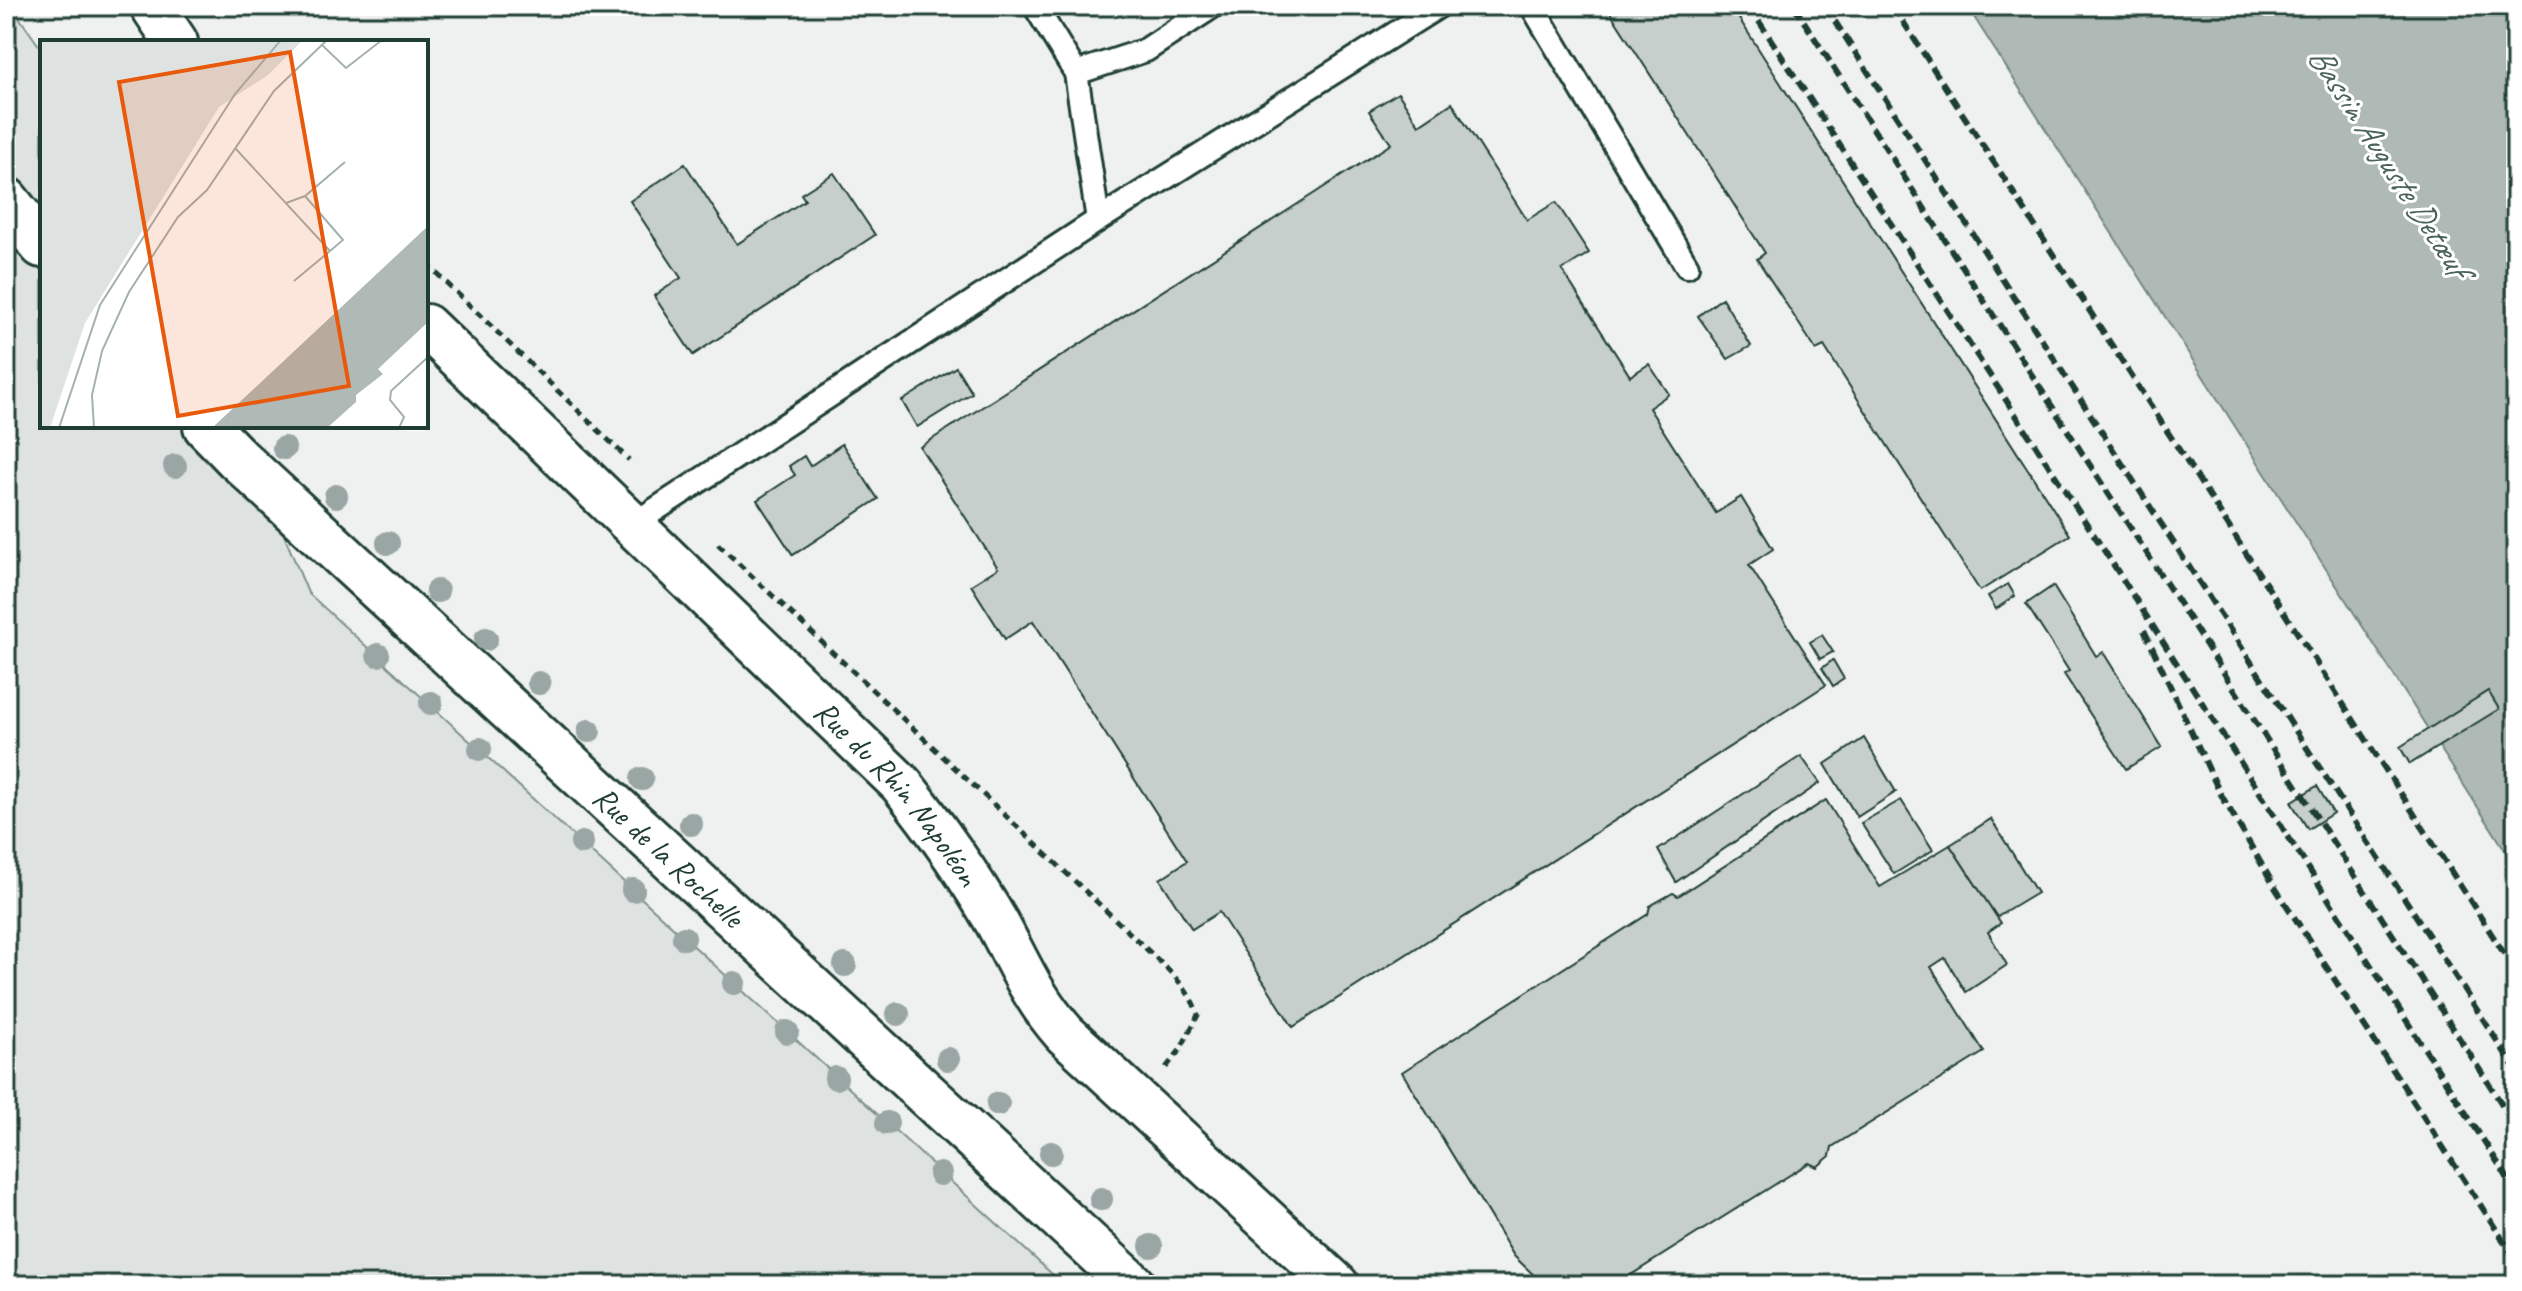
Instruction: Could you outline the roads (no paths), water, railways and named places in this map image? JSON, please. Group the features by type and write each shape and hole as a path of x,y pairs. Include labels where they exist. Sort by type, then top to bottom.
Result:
{"main road":[{"path":"6,200 40,242"},
{"name":"Rue de la Rochelle","path":"208,428 1133,1285"}],"street":[{"path":"152,6 175,40"},
{"name":"Rue du Rhin Napoléon","path":"428,328 901,784 931,821 996,923 1045,1012 1065,1034 1337,1285"}],"lane":[{"path":"1035,6 1076,73 1098,220"},
{"path":"1076,73 1146,50 1213,6"},
{"path":"632,525 1098,220 1439,6"},
{"path":"1532,6 1687,266"}],"water":[{"name":"Bassin Auguste Detœuf","path":"1967,6 2516,6 2516,867"}],"railway":[{"path":"1749,6 2516,1191"},
{"path":"1794,6 2516,1126"},
{"path":"1825,6 2516,1070"},
{"path":"1893,6 2516,972"},
{"path":"2144,630 2219,791 2276,889 2516,1260"}]}
